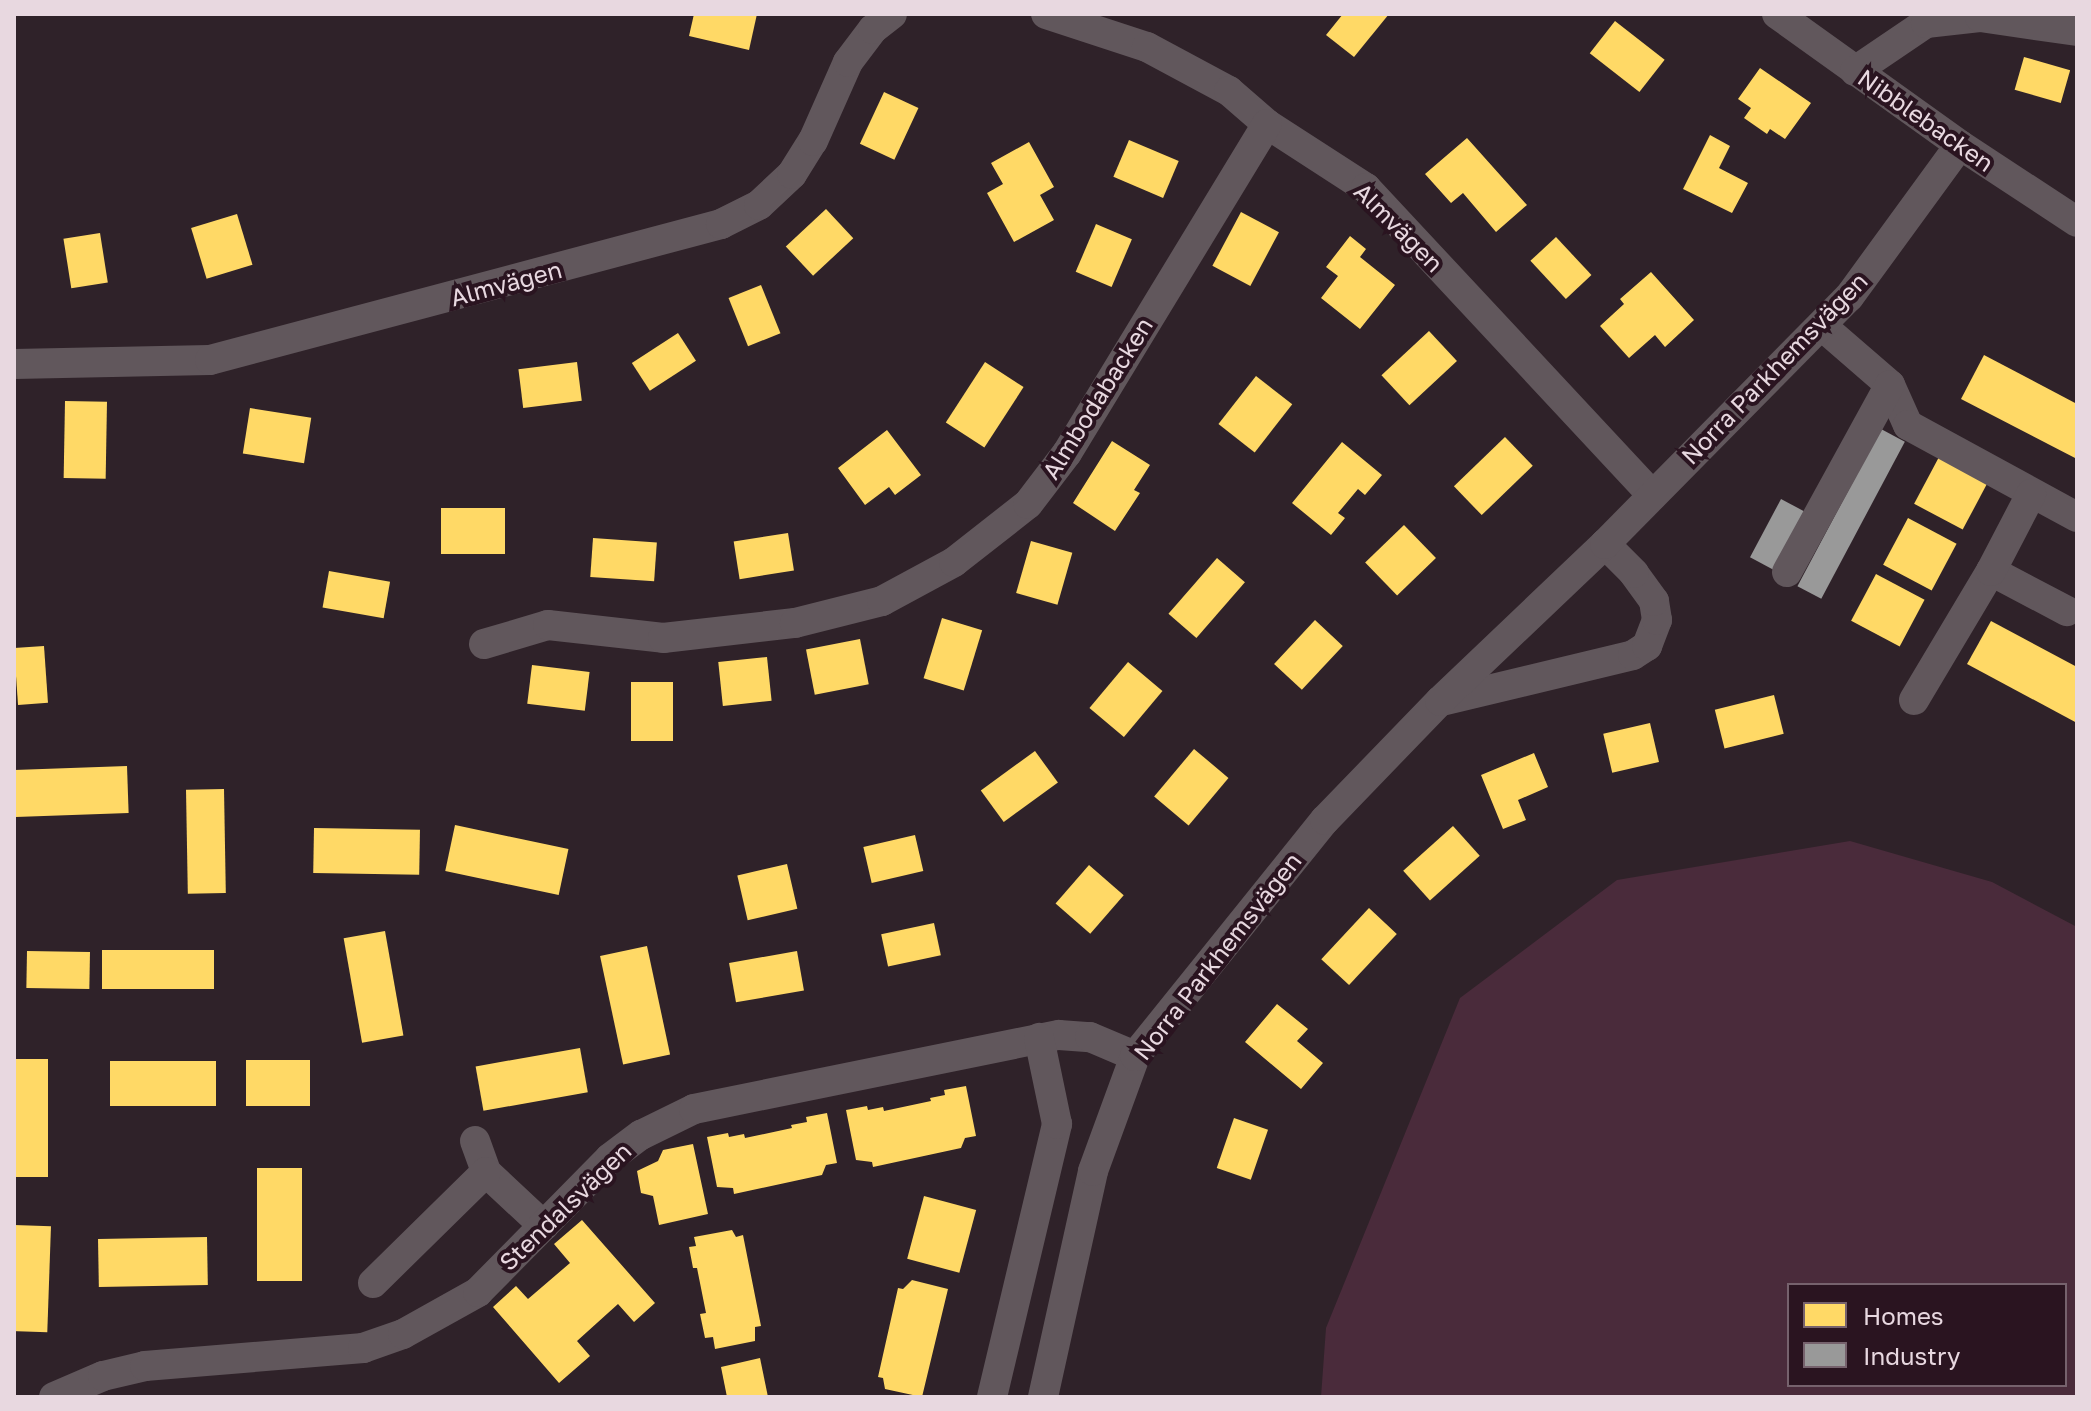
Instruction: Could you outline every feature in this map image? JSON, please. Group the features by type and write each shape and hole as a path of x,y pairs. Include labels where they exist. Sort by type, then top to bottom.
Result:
{"street":[{"name":"Almvägen","path":"14,364 210,360 721,224 759,205 792,174 813,141 848,62 873,29 892,14"},
{"name":"Almvägen","path":"1046,14 1147,47 1229,91 1267,124 1366,188 1652,495"},
{"name":"Nibblebacken","path":"1777,14 1960,145 2077,222"},
{"path":"1855,71 1926,23 1980,17 2077,31"},
{"name":"Almbodabacken","path":"484,644 548,625 663,638 795,623 882,601 954,562 1028,504 1067,453 1267,124"},
{"name":"Norra Parkhemsvägen","path":"1043,1397 1093,1171 1135,1056 1325,820 1440,701 1605,544 1849,297 1960,145"},
{"path":"1822,326 1890,385 1908,425 2077,517"},
{"path":"1787,572 1890,385"},
{"path":"1914,700 1991,571 2031,494"},
{"path":"1440,701 1633,655 1647,646 1657,620 1654,601 1634,573 1605,544"},
{"path":"1991,571 2074,606"},
{"name":"Stendalsvägen","path":"54,1397 103,1376 145,1366 363,1348 443,1315 478,1292 610,1158 641,1135 694,1109 1059,1035 1090,1037 1135,1056"},
{"path":"992,1397 1057,1124 1039,1038"},
{"path":"475,1141 486,1172 544,1226"},
{"path":"373,1283 486,1172"}],"shaded area":[{"path":"1850,841 1992,882 2077,927 2077,1397 1321,1397 1326,1328 1460,998 1617,880"}],"building: Homes":[{"path":"694,14 757,14 749,50 689,36"},
{"path":"1343,14 1389,14 1354,57 1326,35"},
{"path":"1615,21 1665,60 1639,92 1590,53"},
{"path":"2024,57 2070,70 2061,103 2015,90"},
{"path":"1760,68 1811,103 1785,139 1770,129 1767,134 1744,118 1751,108 1738,99"},
{"path":"884,92 918,108 894,160 860,144"},
{"path":"1710,135 1730,146 1719,168 1748,183 1732,213 1683,189"},
{"path":"1467,138 1527,205 1496,232 1463,193 1451,203 1425,174"},
{"path":"1129,140 1179,161 1163,198 1113,177"},
{"path":"1029,142 1054,187 1040,195 1054,220 1014,242 987,193 1003,184 991,163"},
{"path":"826,209 853,238 813,276 786,247"},
{"path":"1241,212 1279,232 1250,286 1212,266"},
{"path":"237,214 252,265 207,279 191,228"},
{"path":"1096,224 1132,239 1112,287 1076,272"},
{"path":"100,233 108,282 71,288 63,239"},
{"path":"1350,236 1366,249 1360,257 1395,285 1360,329 1321,298 1338,276 1326,267"},
{"path":"1556,237 1591,275 1566,299 1530,261"},
{"path":"1651,272 1694,320 1665,347 1655,335 1629,358 1600,326 1624,304 1620,299"},
{"path":"761,285 780,333 748,346 729,298"},
{"path":"1429,331 1457,361 1409,405 1381,375"},
{"path":"678,333 696,361 650,391 632,363"},
{"path":"1984,355 2077,404 2077,459 1961,399"},
{"path":"577,362 582,401 523,408 518,369"},
{"path":"985,362 1024,387 984,447 946,422"},
{"path":"1256,376 1292,404 1255,452 1218,424"},
{"path":"65,401 107,402 106,479 64,478"},
{"path":"250,408 311,418 304,463 243,453"},
{"path":"887,430 921,475 895,495 889,487 865,505 838,468"},
{"path":"1505,437 1533,466 1482,515 1454,486"},
{"path":"1112,441 1150,465 1134,490 1140,493 1115,531 1073,503"},
{"path":"1342,442 1382,475 1365,495 1358,489 1338,513 1345,518 1331,535 1292,503"},
{"path":"1939,457 1988,483 1963,530 1914,504"},
{"path":"441,508 505,508 505,554 441,554"},
{"path":"1908,518 1957,544 1932,591 1883,565"},
{"path":"1404,525 1436,558 1397,596 1365,563"},
{"path":"788,533 794,571 740,579 734,542"},
{"path":"593,538 657,542 654,581 590,577"},
{"path":"1031,541 1072,553 1057,605 1016,593"},
{"path":"1217,558 1245,582 1196,638 1168,614"},
{"path":"329,571 390,582 384,618 323,607"},
{"path":"1876,574 1925,600 1900,647 1851,621"},
{"path":"942,618 982,630 964,691 924,678"},
{"path":"1315,620 1343,646 1302,690 1274,664"},
{"path":"1991,621 2077,667 2077,723 1967,664"},
{"path":"860,639 869,684 815,695 806,649"},
{"path":"44,646 48,703 18,705 14,648"},
{"path":"767,657 772,701 723,706 718,662"},
{"path":"1128,662 1162,691 1124,737 1089,708"},
{"path":"532,665 590,672 585,711 527,704"},
{"path":"631,682 673,682 673,741 631,741"},
{"path":"1774,695 1784,734 1724,749 1715,710"},
{"path":"1650,723 1659,762 1612,773 1603,734"},
{"path":"1194,749 1228,778 1189,825 1154,796"},
{"path":"1035,751 1058,783 1004,822 981,790"},
{"path":"1534,753 1548,787 1518,800 1526,820 1503,829 1481,775"},
{"path":"127,766 129,813 16,817 14,770"},
{"path":"224,789 226,893 188,894 186,790"},
{"path":"455,825 568,849 559,895 445,871"},
{"path":"1453,826 1480,856 1430,901 1403,871"},
{"path":"314,828 420,830 419,875 313,873"},
{"path":"915,835 923,871 872,883 863,847"},
{"path":"787,864 797,909 748,920 737,875"},
{"path":"1089,865 1124,895 1090,934 1056,903"},
{"path":"1369,908 1397,934 1349,985 1321,959"},
{"path":"934,923 941,955 888,967 881,934"},
{"path":"385,931 403,1035 362,1043 344,938"},
{"path":"647,946 670,1055 623,1065 600,956"},
{"path":"102,950 214,950 214,989 102,989"},
{"path":"27,951 90,952 89,989 26,988"},
{"path":"797,951 804,990 736,1002 729,963"},
{"path":"1277,1004 1308,1029 1297,1041 1323,1063 1301,1089 1245,1042"},
{"path":"580,1048 588,1092 483,1111 476,1066"},
{"path":"14,1059 48,1059 48,1177 14,1177"},
{"path":"246,1060 310,1060 310,1106 246,1106"},
{"path":"110,1061 216,1061 216,1106 110,1106"},
{"path":"966,1086 976,1136 965,1138 961,1148 873,1167 872,1162 856,1160 846,1110 867,1106 868,1110 883,1107 884,1111 931,1101 930,1098 945,1095 944,1090"},
{"path":"827,1113 837,1163 826,1165 822,1175 734,1194 733,1188 717,1187 707,1137 728,1133 729,1137 744,1134 745,1138 792,1128 791,1125 807,1122 806,1117"},
{"path":"1234,1118 1268,1130 1251,1180 1217,1168"},
{"path":"693,1144 708,1214 659,1225 653,1196 641,1193 637,1171 658,1161 663,1150"},
{"path":"257,1168 302,1168 302,1281 257,1281"},
{"path":"924,1196 976,1210 959,1273 907,1259"},
{"path":"582,1220 655,1303 634,1322 618,1304 577,1341 590,1356 559,1383 493,1307 516,1286 528,1299 570,1263 554,1244"},
{"path":"14,1225 51,1226 47,1332 14,1331"},
{"path":"732,1230 736,1237 743,1235 761,1326 755,1327 755,1341 715,1349 713,1337 705,1338 700,1314 706,1313 697,1268 693,1268 689,1247 696,1246 694,1237"},
{"path":"207,1237 208,1285 99,1287 98,1239"},
{"path":"912,1280 948,1289 922,1397 885,1389 883,1378 878,1377 898,1288 903,1289"},
{"path":"760,1358 768,1397 727,1397 721,1367"}],"building: Industry":[{"path":"1881,429 1905,442 1821,599 1797,586"},
{"path":"1781,499 1804,511 1773,569 1750,557"}]}
